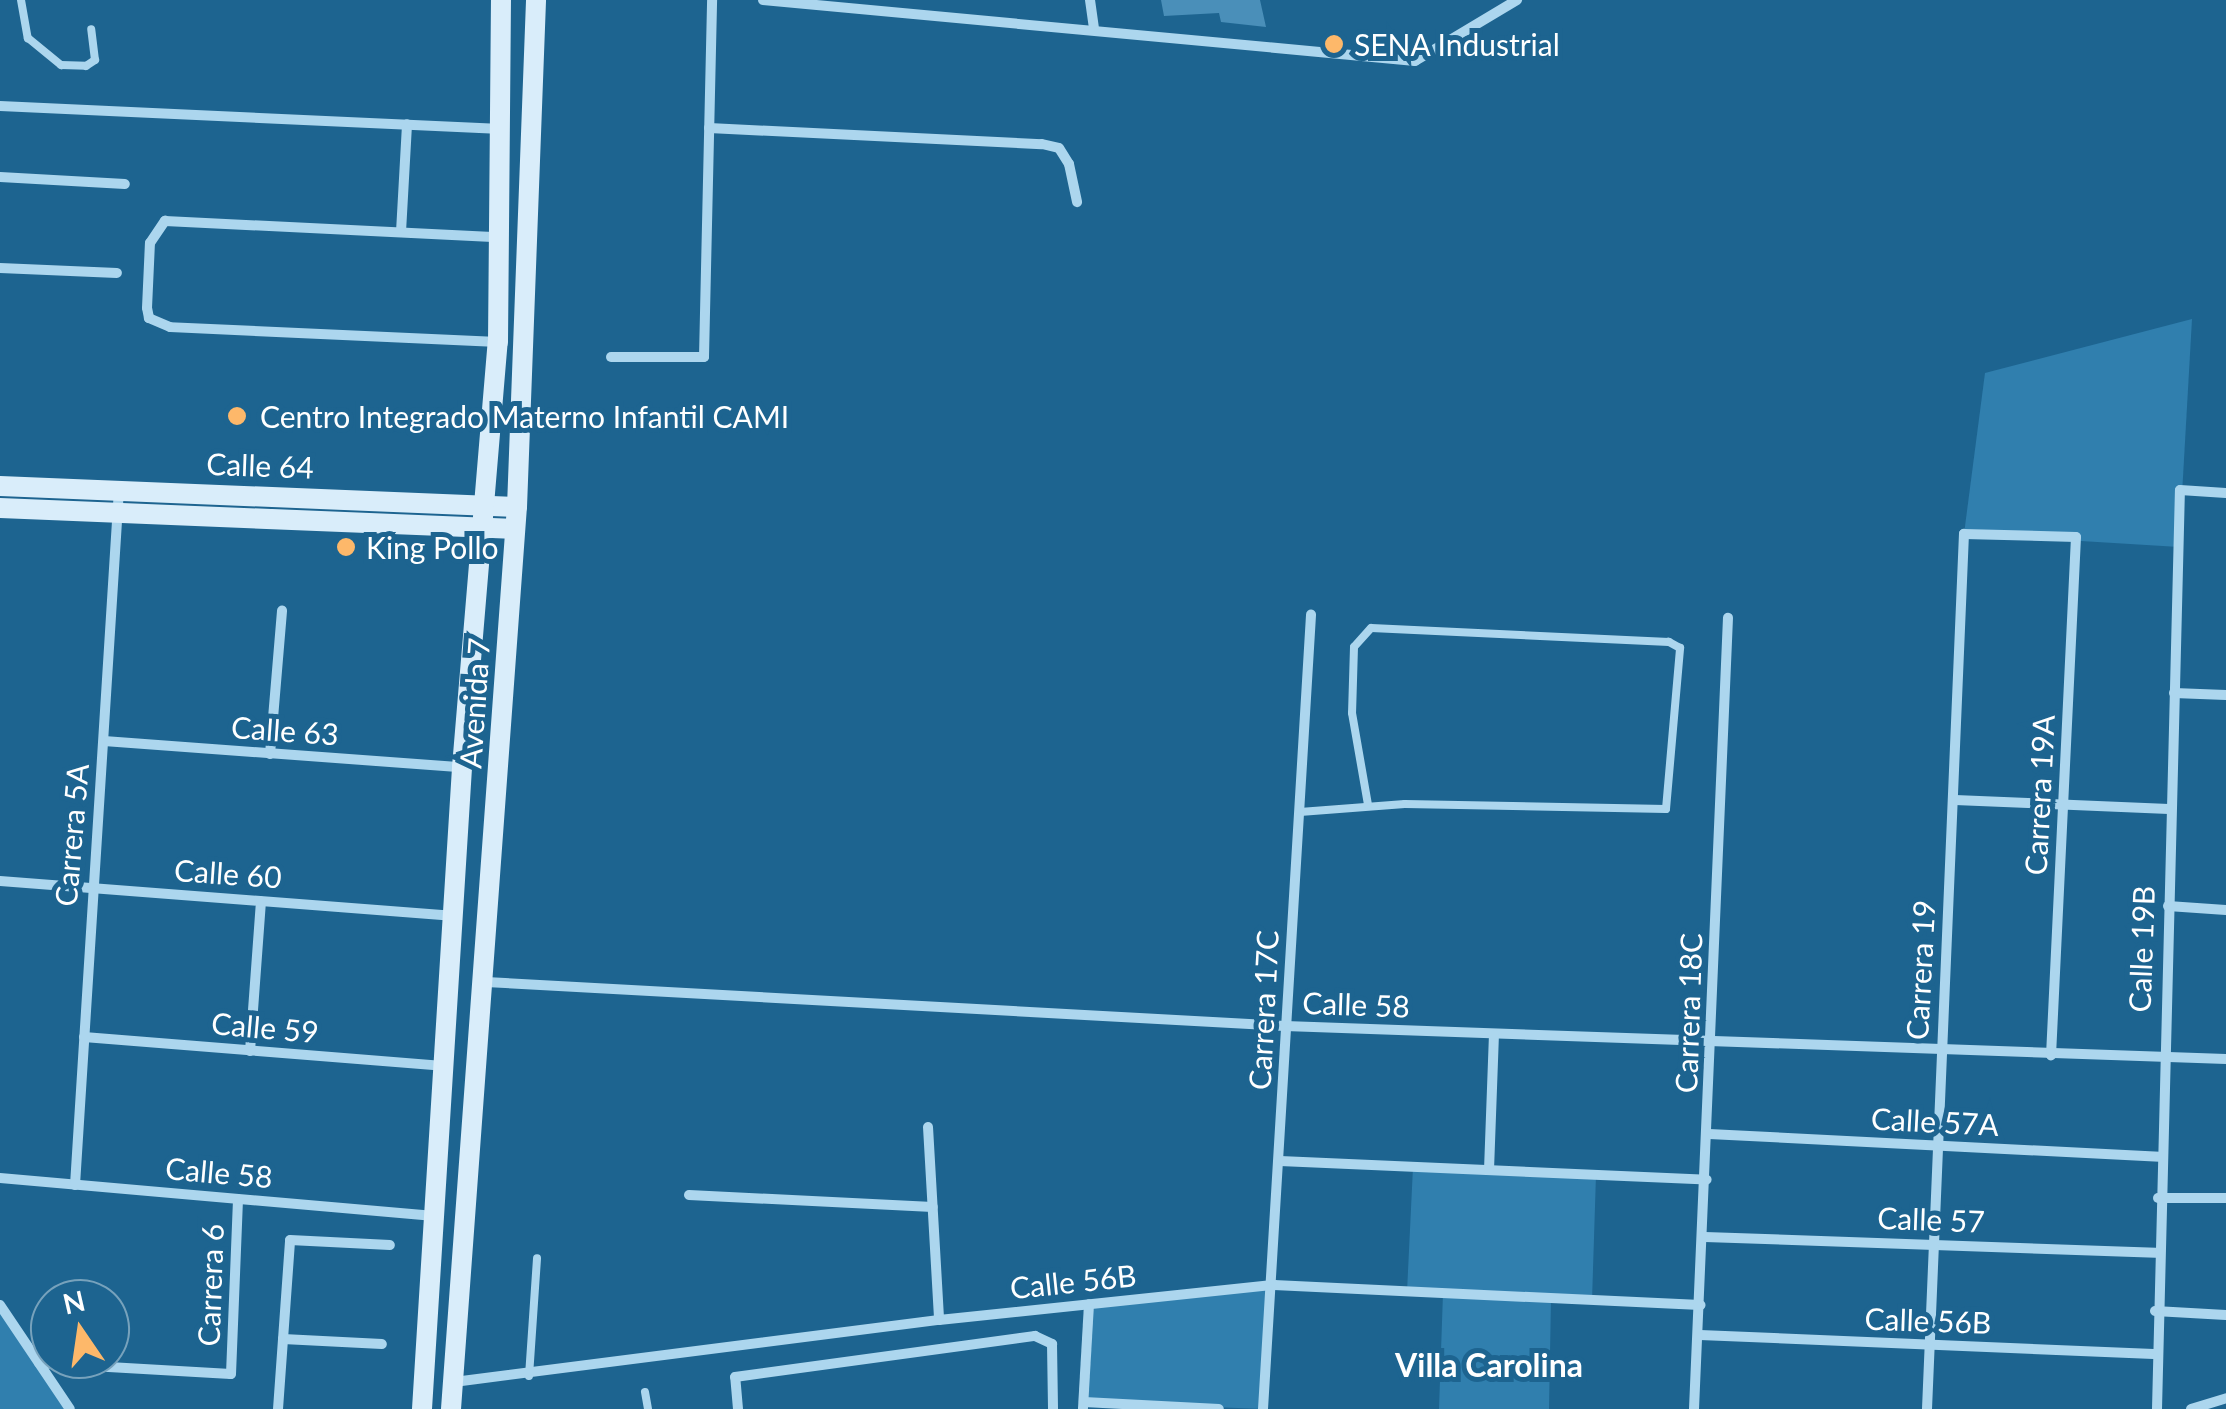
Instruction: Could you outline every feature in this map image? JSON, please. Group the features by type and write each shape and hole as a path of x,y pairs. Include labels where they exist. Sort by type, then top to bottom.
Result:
{"main road":[{"name":"Avenida 7","path":"422,1409 462,767 498,342 501,0"},
{"name":"Avenida 7","path":"452,1409 516,529 536,0"},
{"name":"Calle 64","path":"0,486 517,507"},
{"name":"Calle 64","path":"0,508 516,529"}],"street":[{"path":"612,357 704,357 712,0"},
{"path":"763,0 1094,27 1415,61 1517,0"},
{"path":"1090,0 1094,27"},
{"path":"0,106 502,129"},
{"path":"401,232 407,124"},
{"path":"709,128 1042,144 1058,148 1069,164 1077,202"},
{"path":"0,177 125,184"},
{"path":"498,342 170,326 150,318 150,243 164,221 499,237"},
{"path":"0,268 117,273"},
{"name":"Carrera 5A","path":"75,1185 119,488"},
{"name":"Calle 19B","path":"2157,1409 2154,1354 2158,1157 2180,490 2226,493"},
{"name":"Carrera 19","path":"1926,1409 1930,1244 1955,800 1964,534 2076,537"},
{"name":"Carrera 19A","path":"2051,1055 2076,537"},
{"path":"270,754 282,610"},
{"name":"Carrera 17C","path":"1263,1409 1274,1286 1285,1026 1311,614"},
{"name":"Carrera 18C","path":"1694,1409 1705,1237 1728,618"},
{"path":"2174,693 2226,695"},
{"name":"Calle 63","path":"104,741 462,767"},
{"path":"1955,800 2169,810"},
{"name":"Calle 60","path":"0,880 452,916"},
{"path":"250,1051 261,901"},
{"path":"2168,906 2226,910"},
{"name":"Calle 58","path":"486,982 1285,1026 2162,1060 2226,1059"},
{"path":"1489,1170 1494,1034"},
{"name":"Calle 59","path":"84,1037 442,1066"},
{"path":"928,1127 939,1320"},
{"name":"Calle 57A","path":"1709,1134 2158,1157"},
{"path":"1280,1162 1707,1180"},
{"name":"Calle 58","path":"0,1178 434,1216"},
{"path":"689,1196 932,1207"},
{"path":"2158,1198 2226,1198"},
{"name":"Carrera 6","path":"130,1368 231,1374 238,1199"},
{"name":"Calle 57","path":"1705,1237 2156,1253"},
{"path":"278,1409 290,1240 390,1245"},
{"name":"Calle 56B","path":"453,1382 529,1376 939,1320 1274,1286 1701,1306"},
{"path":"1089,1304 1084,1406 1219,1409"},
{"path":"0,1305 30,1349"},
{"path":"2155,1311 2226,1315"},
{"name":"Calle 56B","path":"1700,1335 2154,1354"},
{"path":"738,1409 734,1377 1035,1336 1052,1344 1052,1409"},
{"path":"283,1339 382,1344"},
{"path":"50,1379 70,1409"},
{"path":"2191,1409 2226,1398"}],"lane":[{"path":"21,0 28,38 61,65 86,66 95,60 91,30"},
{"path":"1300,812 1368,805 1666,809 1680,648 1669,642 1371,628 1354,647 1352,712 1368,805"},
{"path":"529,1376 537,1258"},
{"path":"645,1392 648,1409"}],"shaded area":[{"path":"2192,319 2179,547 1964,534 1985,373"},
{"path":"1413,1167 1596,1175 1592,1301 1551,1299 1549,1409 1439,1409 1443,1293 1407,1292"},
{"path":"1274,1285 1263,1409 1084,1402 1089,1304"},
{"path":"0,1305 30,1350 30,1379 50,1379 70,1409 0,1409"}],"building":[{"path":"1161,0 1260,0 1266,27 1221,22 1219,13 1164,16"}],"place":[{"name":"SENA Industrial","path":"1334,44"},
{"name":"Centro Integrado Materno Infantil CAMI","path":"237,416"},
{"name":"King Pollo","path":"346,547"}],"district":[{"name":"Villa Carolina","path":"1489,1365"}]}
